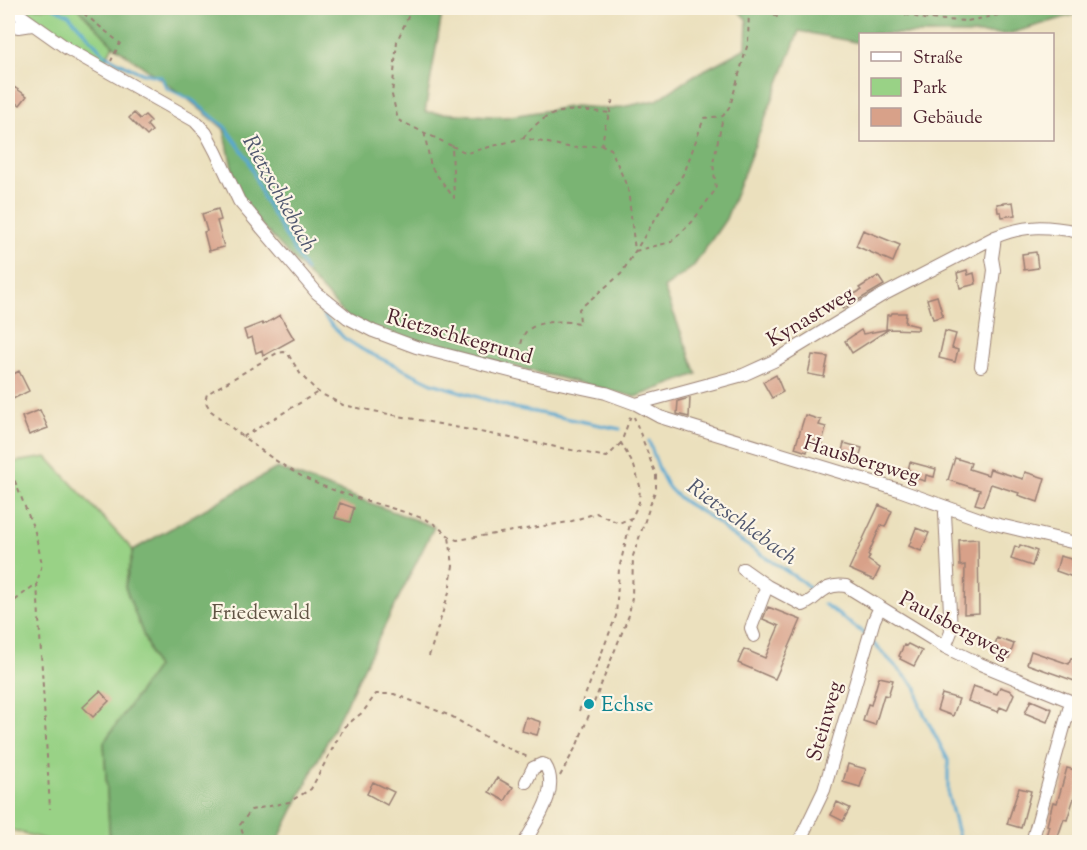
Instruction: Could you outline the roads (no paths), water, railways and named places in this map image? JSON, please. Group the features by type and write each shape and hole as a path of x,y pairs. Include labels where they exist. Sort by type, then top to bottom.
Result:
{"street":[{"name":"Rietzschkegrund","path":"10,8 68,49 195,122 206,134 239,201 317,292 348,318 373,331 416,347 606,393 636,404"},
{"path":"8,25 19,27 32,25"},
{"name":"Kynastweg","path":"636,404 743,375 776,360 881,296 1009,231 1046,226 1080,232"},
{"path":"981,366 994,270 992,258 995,237"},
{"name":"Hausbergweg","path":"636,404 660,417 899,490 991,523 1080,544"},
{"path":"945,646 951,632 945,513 947,507"},
{"path":"743,569 767,586 751,628 754,636"},
{"name":"Paulsbergweg","path":"767,586 803,605 807,604 814,595 831,587 846,586 945,646 980,664 1075,704"},
{"name":"Steinweg","path":"799,843 824,790 874,620 880,607"},
{"path":"1032,843 1075,704"},
{"path":"525,843 549,796 549,779 545,765 533,768 526,782"}],"waterway":[{"name":"Rietzschkebach","path":"54,8 69,15 105,55 139,72 161,77 167,88 192,100 225,127 248,159 262,196 306,271"},
{"name":"Rietzschkebach","path":"312,296 326,319 344,338 363,350 432,383 514,408 620,429"},
{"name":"Rietzschkebach","path":"649,441 664,479 676,496 714,520 727,532 803,582 810,589"},
{"name":"Rietzschkebach","path":"824,604 866,635"},
{"name":"Rietzschkebach","path":"872,642 917,688 920,706 948,760 948,795 960,842"}],"place":[{"name":"Echse","path":"589,704"}],"park label":[{"name":"Friedewald","path":"261,612"}]}
